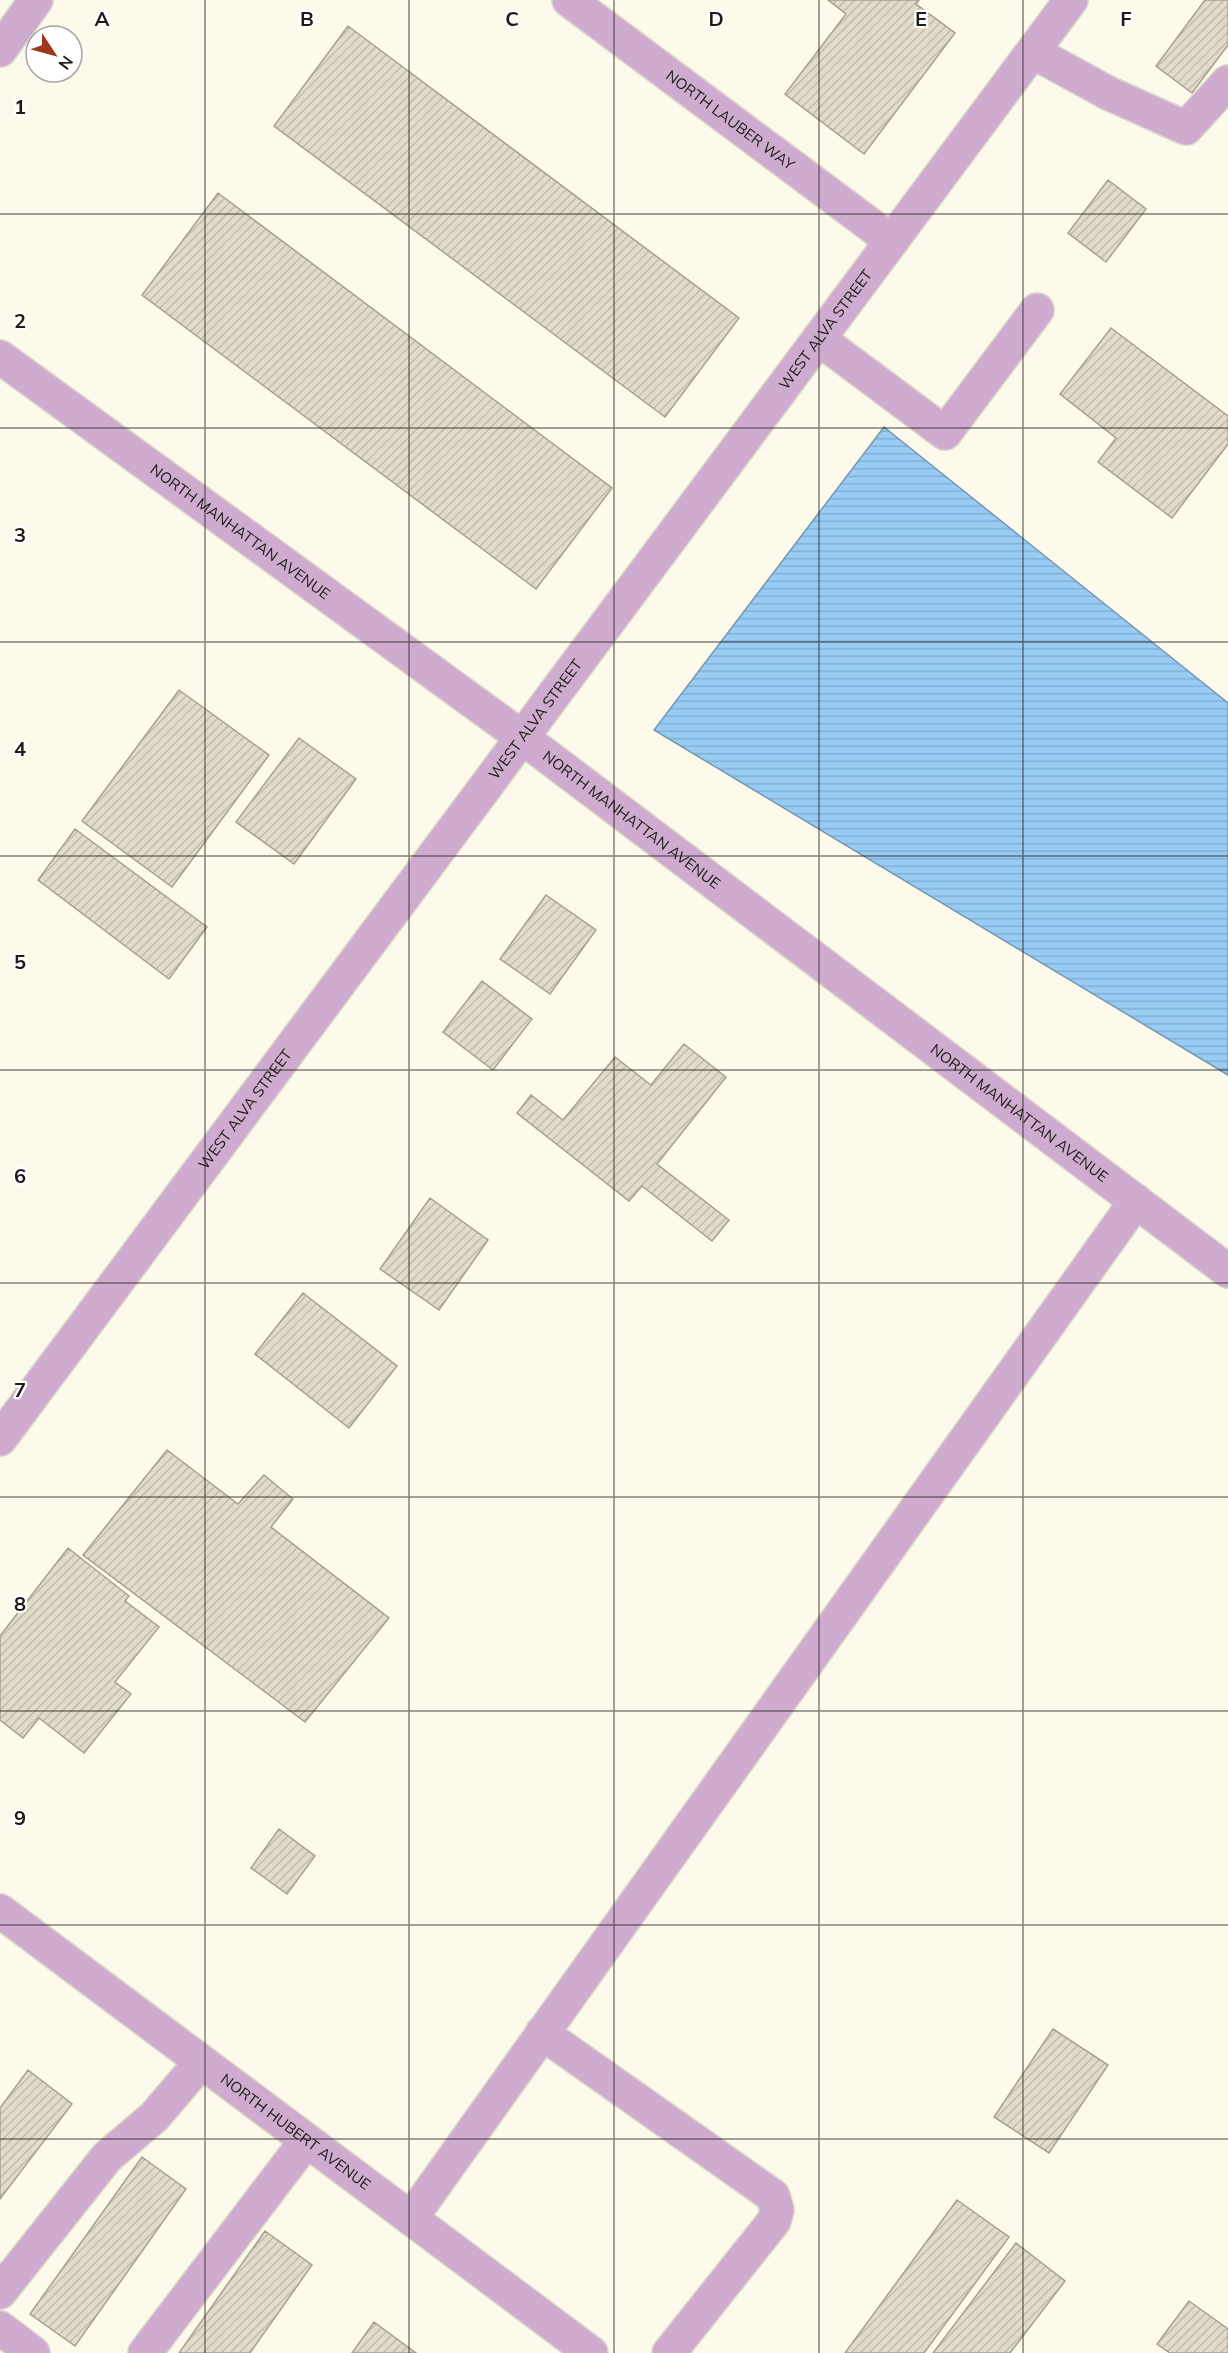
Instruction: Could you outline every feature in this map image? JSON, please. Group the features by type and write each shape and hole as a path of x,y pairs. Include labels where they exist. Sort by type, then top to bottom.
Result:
{"street":[{"path":"0,50 36,0"},
{"name":"NORTH LAUBER WAY","path":"569,0 892,241"},
{"name":"WEST ALVA STREET","path":"0,1439 1071,0"},
{"path":"1033,52 1108,93 1186,128 1228,82"},
{"path":"819,339 945,434 1037,310"},
{"name":"NORTH MANHATTAN AVENUE","path":"0,357 523,738 1228,1271"},
{"path":"411,2218 1136,1201"},
{"name":"NORTH HUBERT AVENUE","path":"0,1911 591,2353"},
{"path":"542,2033 773,2196 777,2210 774,2221 669,2353"},
{"path":"0,2292 107,2157 154,2117 201,2062"},
{"path":"145,2353 306,2141"},
{"path":"0,2328 33,2353"}],"water":[{"path":"884,427 1228,703 1228,1075 654,730"}],"building":[{"path":"828,0 919,0 916,4 955,33 864,154 785,94 846,14"},
{"path":"1205,0 1228,0 1228,45 1192,93 1156,66"},
{"path":"348,26 739,318 665,417 274,126"},
{"path":"1108,180 1146,209 1106,262 1068,233"},
{"path":"218,193 612,488 536,589 142,295"},
{"path":"1111,328 1228,416 1228,444 1172,518 1098,462 1116,438 1060,394"},
{"path":"179,690 269,755 172,887 82,821"},
{"path":"299,738 356,779 294,864 236,822"},
{"path":"75,829 207,927 169,979 38,880"},
{"path":"546,895 596,930 550,994 500,959"},
{"path":"482,981 532,1019 493,1070 443,1032"},
{"path":"684,1044 726,1077 657,1164 729,1220 712,1241 642,1186 629,1201 517,1113 531,1095 563,1120 615,1057 651,1085"},
{"path":"430,1198 488,1240 439,1310 380,1269"},
{"path":"303,1293 397,1366 349,1428 255,1354"},
{"path":"167,1450 238,1504 264,1475 293,1499 271,1527 389,1618 305,1722 83,1555"},
{"path":"68,1548 129,1596 125,1601 159,1627 115,1682 131,1694 84,1753 39,1718 23,1738 0,1720 0,1636"},
{"path":"279,1829 315,1856 287,1894 251,1868"},
{"path":"1053,2029 1108,2065 1049,2153 994,2117"},
{"path":"28,2070 72,2104 0,2199 0,2108"},
{"path":"142,2157 186,2189 75,2346 30,2314"},
{"path":"957,2200 1009,2237 924,2353 845,2353"},
{"path":"265,2231 312,2265 250,2353 179,2353"},
{"path":"1016,2243 1065,2281 1010,2353 933,2353"},
{"path":"1189,2301 1228,2329 1228,2353 1170,2353 1157,2344"},
{"path":"374,2322 416,2353 352,2353"}]}
